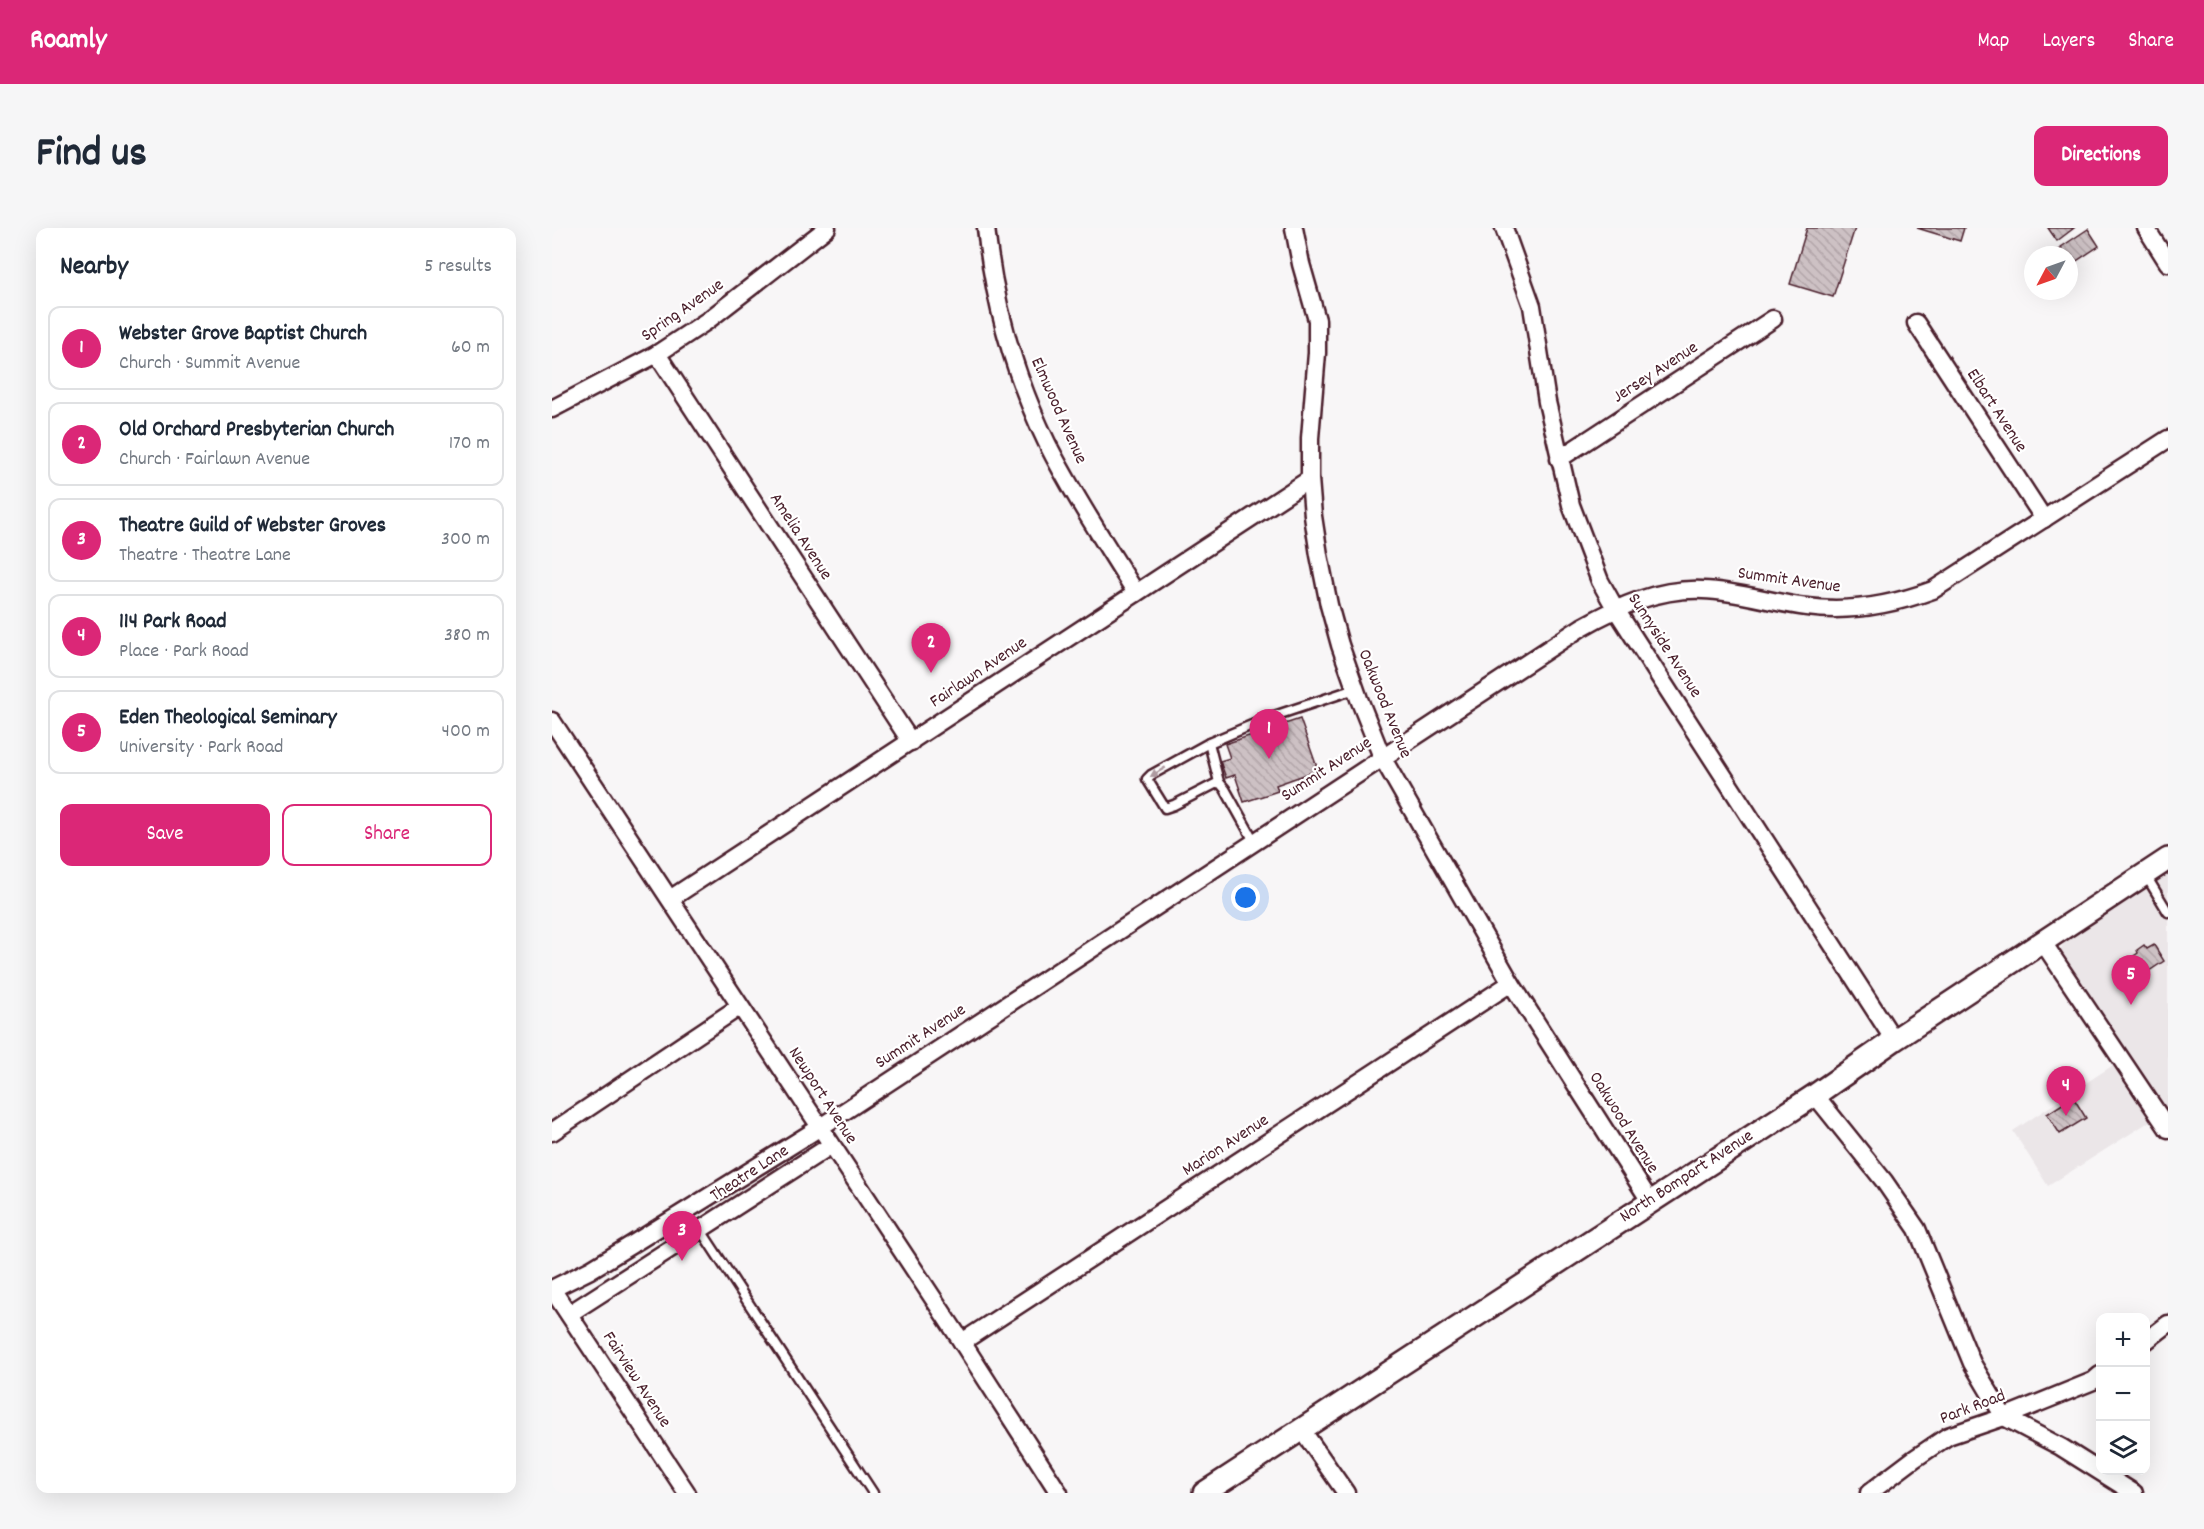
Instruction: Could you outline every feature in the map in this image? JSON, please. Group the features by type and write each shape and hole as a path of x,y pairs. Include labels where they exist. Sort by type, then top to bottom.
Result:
{"street":[{"name":"Elmwood Avenue","path":"986,228 997,297 1012,353 1027,396 1047,443 1136,593"},
{"name":"Oakwood Avenue","path":"1294,228 1301,264 1317,320 1317,353 1310,438 1310,479 1318,555 1340,645 1355,689 1382,758 1511,983 1650,1201"},
{"name":"Sunnyside Avenue","path":"1504,228 1532,306 1547,402 1571,505 1600,581 1615,608 1894,1040"},
{"path":"2146,228 2168,262"},
{"name":"Spring Avenue","path":"552,409 657,354 707,321 817,231"},
{"name":"Jersey Avenue","path":"1559,459 1773,319"},
{"name":"Elbart Avenue","path":"1916,323 2044,519"},
{"name":"Amelia Avenue","path":"657,354 911,742"},
{"name":"Summit Avenue","path":"552,1289 631,1245 819,1128 1254,841 1582,627 1615,608 1666,593 1701,590 1732,592 1807,607 1858,609 1884,605 1933,590 2168,439"},
{"name":"Fairlawn Avenue","path":"670,899 1310,479"},
{"name":"Newport Avenue","path":"552,722 962,1342 1059,1493"},
{"name":"North Bompart Avenue","path":"1204,1493 1815,1095 2168,858"},
{"path":"2042,941 2168,1129"},
{"name":"Marion Avenue","path":"962,1342 1511,983"},
{"path":"552,1132 740,1007"},
{"path":"1815,1095 1884,1180 1917,1228 1972,1364 2004,1417 2061,1447 2134,1493"},
{"name":"Theatre Lane","path":"569,1314 831,1146"},
{"name":"Fairview Avenue","path":"552,1289 687,1493"},
{"path":"2150,1337 2168,1324"},
{"name":"Park Road","path":"1869,1493 1948,1436 2004,1417 2096,1378"},
{"path":"1302,1430 1346,1493"}],"lane":[{"path":"1219,782 1174,805 1165,807 1147,779 1209,743 1271,717 1355,689"},
{"path":"1209,743 1219,782 1254,841"},
{"path":"2145,874 2168,912"},
{"path":"700,1229 873,1493"}],"shaded area":[{"path":"2168,874 2168,1119 2163,1113 2048,1186 2013,1131 2127,1056 2060,954 2060,950 2066,940"}],"building":[{"path":"1807,228 1855,228 1833,297 1790,284"},
{"path":"1917,228 1964,228 1960,241"},
{"path":"2048,228 2074,228 2057,241"},
{"path":"2088,229 2099,246 2078,260 2078,246 2062,246"},
{"path":"1300,719 1318,770 1276,785 1278,791 1244,802 1235,775 1226,778 1220,761 1230,758 1225,744"},
{"path":"2144,945 2147,949 2154,945 2164,961 2143,975 2131,958"},
{"path":"2073,1097 2086,1118 2060,1134 2047,1114"}],"place":[{"name":"Old Orchard Presbyterian Church","path":"931,673"},
{"name":"Webster Grove Baptist Church","path":"1269,759"},
{"name":"Eden Theological Seminary","path":"2131,1005"},
{"name":"114 Park Road","path":"2066,1116"},
{"name":"Theatre Guild of Webster Groves","path":"682,1261"}]}
